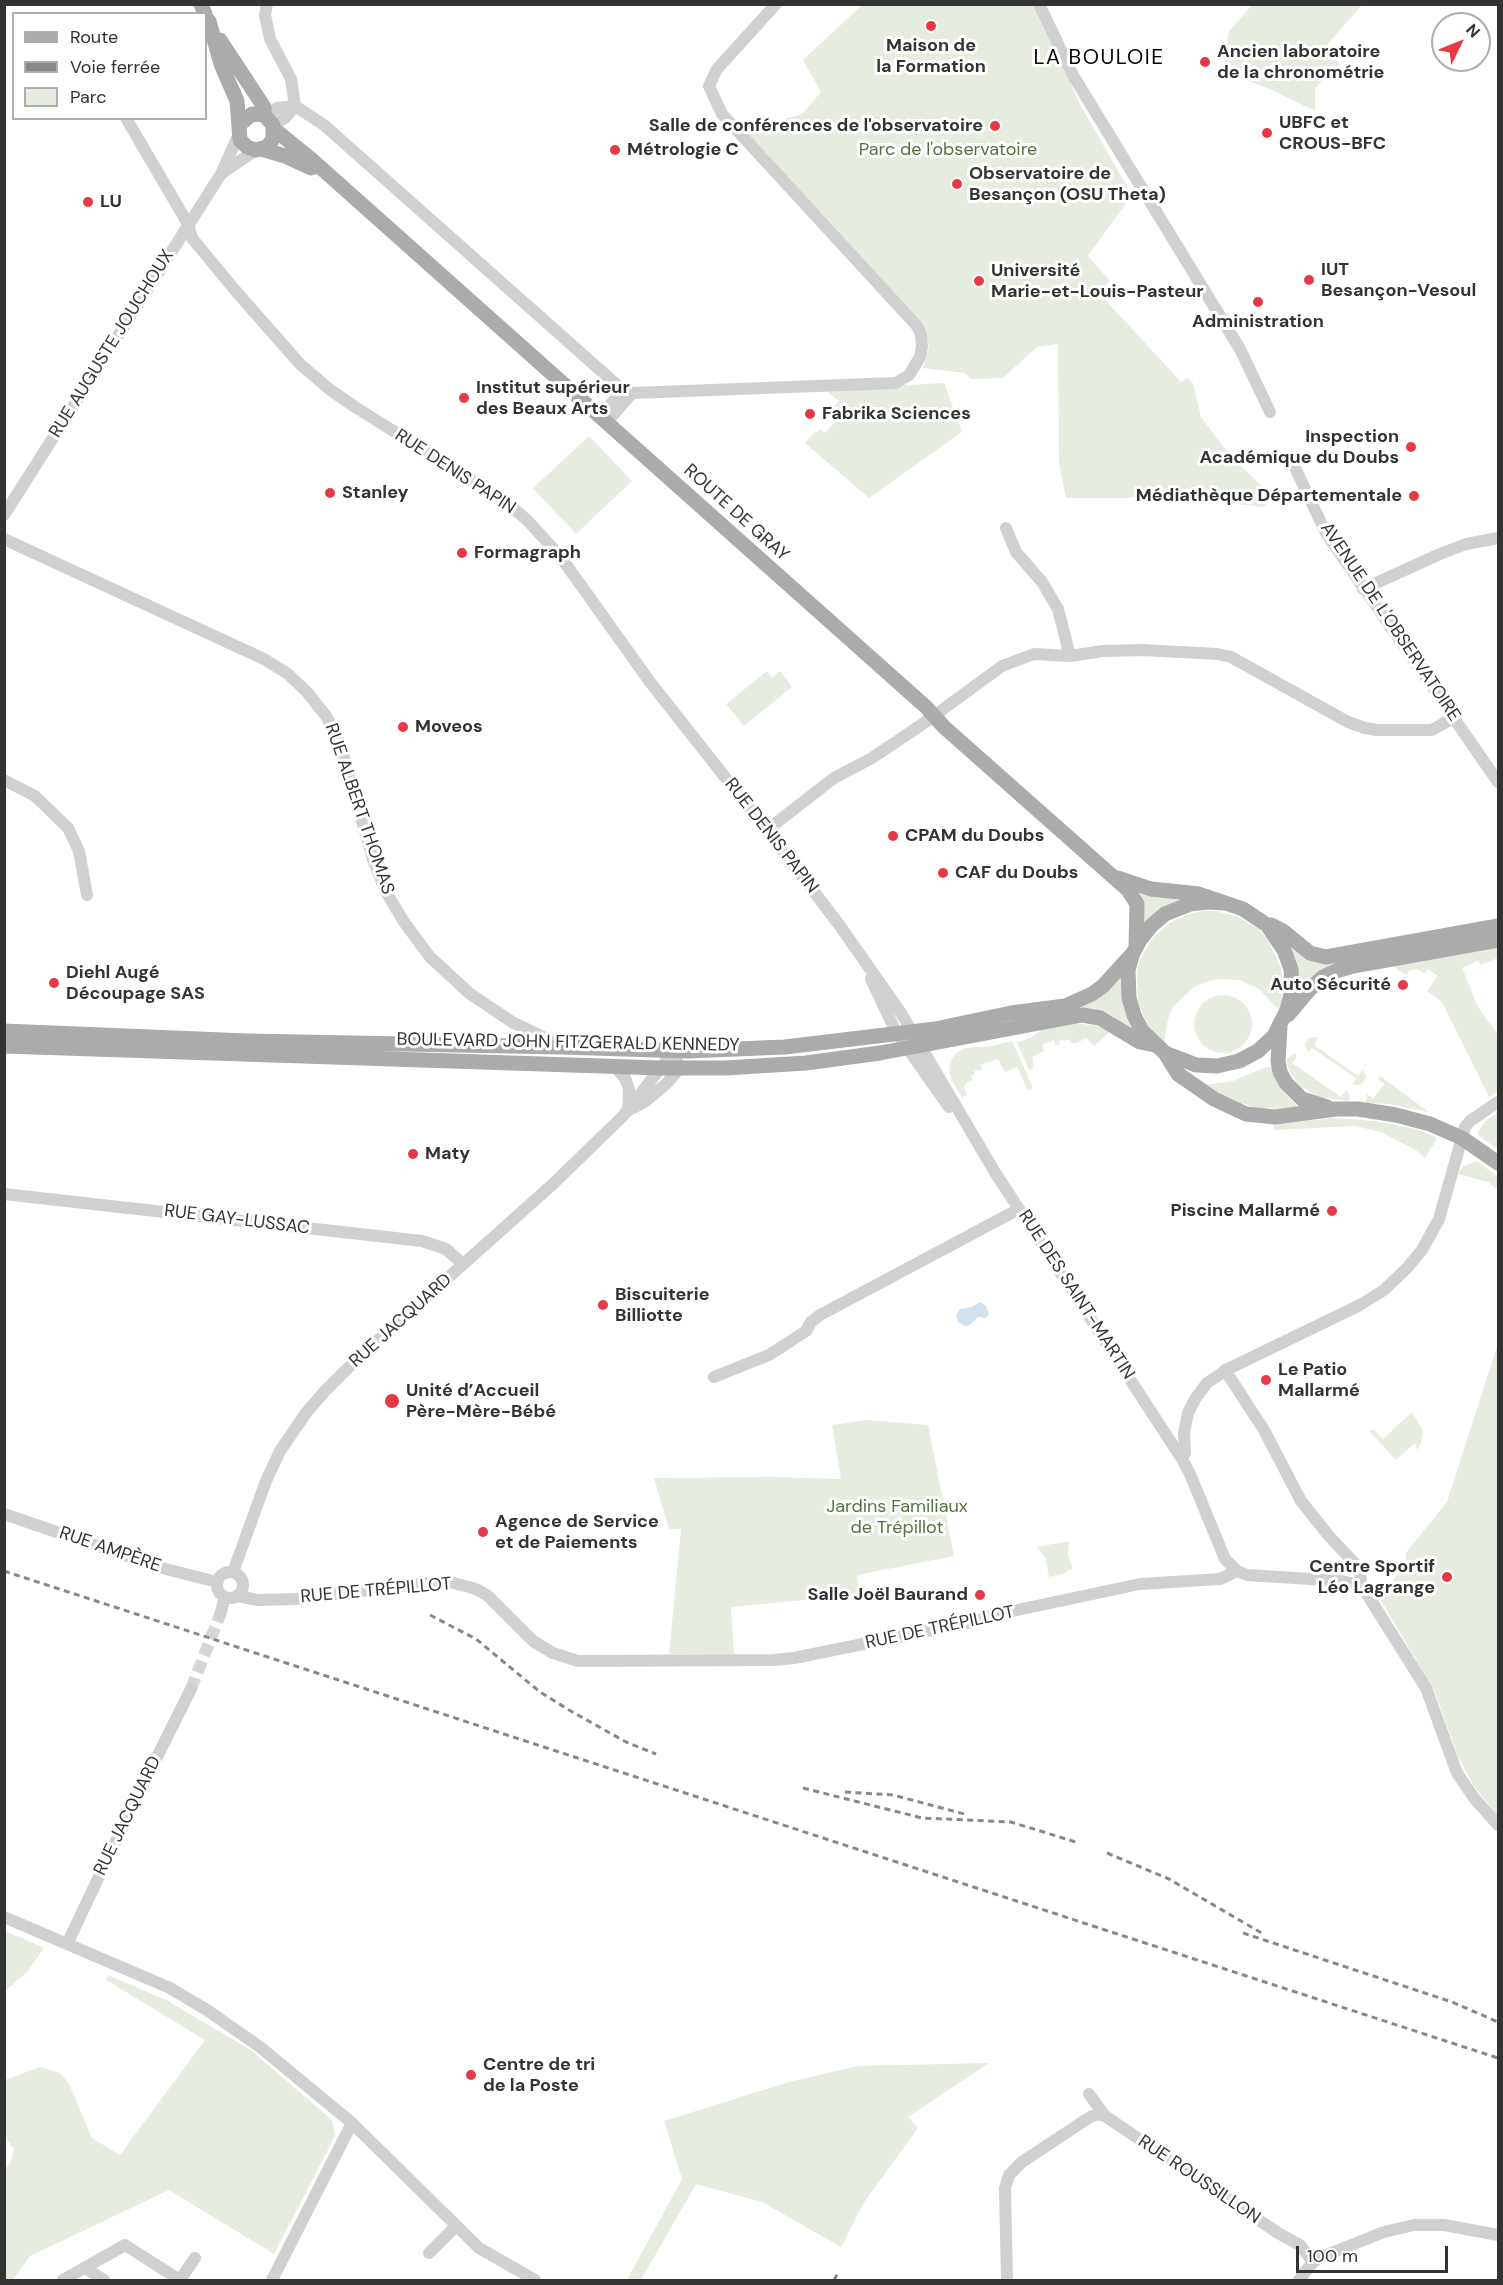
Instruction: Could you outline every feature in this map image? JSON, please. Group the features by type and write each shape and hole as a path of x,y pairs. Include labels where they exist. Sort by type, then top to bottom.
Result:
{"main road":[{"path":"207,16 264,107 269,121 271,142 258,149 244,145 239,129 237,100 221,64 207,16"},
{"path":"239,129 252,114 269,121"},
{"name":"ROUTE DE GRAY","path":"269,121 334,182 605,417 1128,890 1137,904 1135,950"},
{"name":"ROUTE DE GRAY","path":"258,149 298,161 334,182"},
{"name":"ROUTE DE GRAY","path":"1110,875 1151,889 1199,894 1225,903"},
{"path":"1498,926 1326,957 1310,953 1280,929 1243,909 1225,903 1199,902 1173,910 1151,926 1135,950 1128,980 1131,1006 1142,1031 1160,1049 1178,1074 1214,1099 1246,1114 1275,1117 1336,1109 1358,1109 1396,1115 1462,1138 1498,1163"},
{"path":"1259,918 1280,941 1288,960 1292,990 1282,1023 1278,1062 1286,1083 1302,1099 1336,1109"},
{"path":"1160,1049 1196,1065 1228,1064 1258,1050 1310,988 1336,971 1498,940"},
{"name":"BOULEVARD JOHN FITZGERALD KENNEDY","path":"4,1031 247,1041 674,1051 786,1047 938,1028 1011,1013 1065,1006 1092,994 1103,986 1135,950"},
{"name":"BOULEVARD JOHN FITZGERALD KENNEDY","path":"4,1046 661,1068 726,1068 806,1063 914,1047 1082,1015 1100,1018 1140,1042 1160,1049"}],"street":[{"path":"267,4 265,15 270,39 291,79 295,106 285,118 269,121"},
{"path":"295,106 324,125 617,385 628,391 720,391 896,383 909,375 920,357 921,334 917,326 722,114 709,86 717,69 776,4"},
{"path":"1038,4 1074,77 1240,349 1270,412"},
{"name":"RUE DENIS PAPIN","path":"127,120 188,224 192,238 266,326 311,374 364,413 504,500 528,521 560,556 650,682 767,830 861,956 912,1030"},
{"name":"RUE AUGUSTE JOUCHOUX","path":"4,515 221,174 239,129"},
{"name":"RUE AUGUSTE JOUCHOUX","path":"221,174 258,149"},
{"path":"605,417 628,391"},
{"name":"AVENUE DE L'OBSERVATOIRE","path":"1290,457 1326,533 1498,782"},
{"path":"1005,528 1016,552 1042,582 1058,609 1070,656"},
{"path":"1363,589 1466,544 1498,538"},
{"name":"RUE ALBERT THOMAS","path":"4,539 264,659 288,674 307,692 326,716 339,741 360,819 386,892 404,922 430,957 470,993 512,1022 562,1047"},
{"path":"767,830 834,778 872,758 996,670 1013,660 1034,654 1070,656 1103,651 1143,650 1203,652 1232,657 1348,722 1377,730 1431,730 1455,717"},
{"path":"4,780 35,796 68,828 79,851 87,895"},
{"name":"RUE DENIS PAPIN","path":"861,956 896,1032"},
{"name":"RUE DES SAINT-MARTIN","path":"912,1030 914,1047"},
{"name":"RUE DES SAINT-MARTIN","path":"896,1032 914,1047 958,1120 970,1132 1182,1459 1199,1494 1221,1551 1237,1571"},
{"path":"674,1051 680,1068"},
{"name":"RUE JACQUARD","path":"233,1572 266,1481 280,1451 306,1413 357,1359 553,1184 627,1111 674,1051"},
{"path":"614,1066 625,1078 628,1089 627,1111"},
{"name":"RUE JACQUARD","path":"627,1111 646,1101 680,1068"},
{"path":"1182,1459 1185,1453 1184,1433 1188,1413 1195,1398 1207,1383 1225,1371 1360,1305 1384,1290 1407,1268 1422,1250 1439,1219 1462,1138 1470,1121 1498,1102"},
{"name":"RUE GAY-LUSSAC","path":"4,1194 422,1241 446,1249 463,1264"},
{"path":"714,1377 769,1355 806,1330 811,1322 820,1315 1020,1209"},
{"path":"1225,1371 1264,1430 1301,1500 1329,1536 1359,1568 1361,1579 1359,1585 1375,1604 1426,1688 1457,1773 1474,1798 1498,1825"},
{"name":"RUE AMPÈRE","path":"4,1514 162,1568 217,1582"},
{"name":"RUE DE TRÉPILLOT","path":"235,1593 262,1599 295,1599 446,1581 476,1589 488,1596 533,1641 553,1653 578,1661 794,1658 977,1621 989,1616 1140,1584 1220,1578 1237,1571 1264,1577 1342,1581 1359,1585"},
{"path":"220,1615 235,1593 241,1578 233,1572 221,1575 217,1582 218,1591 235,1593"},
{"name":"RUE JACQUARD","path":"67,1944 191,1689"},
{"path":"4,1917 170,1989 207,2010 260,2047 352,2123 479,2248 535,2280"},
{"name":"RUE ROUSSILLON","path":"1089,2094 1105,2116 1260,2221 1300,2245 1312,2262"},
{"path":"1007,2280 1005,2181 1022,2162 1090,2117 1098,2114 1105,2116"},
{"path":"272,2280 352,2123"},
{"path":"1299,2280 1312,2262 1329,2252 1384,2232 1414,2225 1444,2225 1498,2235"},
{"path":"429,2253 456,2226"},
{"path":"63,2280 125,2246 180,2280 195,2258"},
{"path":"85,2268 104,2280"}],"green space":[{"name":"Parc de l'observatoire","path":"862,5 1034,5 1082,108 1132,195 1088,256 1110,281 1098,292 1181,382 1187,378 1193,383 1201,417 1228,453 1273,497 1264,507 1150,495 1126,498 1066,498 1059,463 1058,344 1037,347 1003,378 971,379 965,373 923,368 929,347 926,334 739,132 802,114 821,92 803,60"},
{"path":"1252,5 1362,5 1326,46 1340,65 1315,88 1315,111 1270,89 1240,78 1224,61 1229,31"},
{"path":"944,383 962,432 869,498 805,443 820,429 825,433 836,421 830,416 833,412 831,410 839,401 826,390"},
{"path":"589,436 632,481 576,534 533,488"},
{"path":"767,671 772,678 780,671 792,687 744,726 726,704"},
{"path":"1139,893 1186,898 1144,926"},
{"path":"1202,911 1216,911 1238,917 1259,929 1268,940 1281,968 1283,986 1279,1010 1259,989 1240,980 1218,979 1205,982 1194,987 1173,1007 1168,1019 1164,1043 1148,1026 1138,1002 1137,973 1140,959 1152,939 1169,923"},
{"path":"1287,942 1351,958 1298,994"},
{"path":"1498,947 1498,958 1481,965 1478,961 1462,968 1478,1007 1498,1035 1498,1091 1489,1097 1442,1002 1427,991 1438,976 1428,969 1424,974 1417,969 1409,971 1406,975 1393,966"},
{"path":"1121,976 1132,1030 1109,1014 1096,1010 1078,1009"},
{"path":"1223,995 1234,997 1247,1008 1252,1024 1250,1035 1239,1048 1223,1053 1212,1051 1199,1040 1194,1024 1196,1013 1207,1000"},
{"path":"1075,1023 1097,1026 1110,1032 1094,1046 1086,1038 1077,1043 1063,1039 1059,1041 1060,1044 1056,1045 1054,1040 1042,1045 1044,1051 1032,1057 1034,1068 1029,1070 1017,1042 1028,1039 1042,1030"},
{"path":"1309,1038 1318,1038 1314,1045 1358,1076 1363,1070 1366,1076 1364,1082 1359,1085 1352,1084 1356,1078 1312,1048 1308,1053 1305,1044"},
{"path":"1012,1041 1033,1088 1028,1091 1017,1067 1005,1072 998,1059 980,1065 982,1070 974,1071 975,1074 971,1076 973,1080 964,1087 967,1095 962,1097 951,1079 949,1070 951,1060 956,1053 965,1048 992,1046"},
{"path":"1295,1053 1297,1056 1292,1063 1341,1097 1346,1090 1350,1095 1349,1101 1319,1097 1300,1086 1292,1076 1287,1064 1287,1059"},
{"path":"1266,1067 1272,1067 1282,1090 1298,1107 1257,1108 1231,1100 1205,1085 1233,1081"},
{"path":"1380,1076 1429,1112 1389,1104 1366,1103 1367,1094 1373,1099 1384,1084 1378,1079"},
{"path":"1498,1112 1498,1150 1477,1134 1485,1121"},
{"path":"1333,1118 1375,1121 1416,1129 1436,1137 1436,1140 1425,1158 1417,1151 1381,1132 1355,1126 1273,1130 1274,1124"},
{"path":"1477,1161 1498,1177 1498,1190 1488,1182 1458,1174 1464,1166"},
{"name":"Centre Sportif Léo Lagrange","path":"1498,1343 1498,1816 1473,1785 1458,1756 1434,1690 1379,1597 1407,1563 1405,1554 1447,1502"},
{"path":"1412,1412 1423,1431 1421,1443 1417,1450 1415,1443 1396,1460 1369,1431 1374,1430 1383,1439"},
{"name":"Jardins Familiaux de Trépillot","path":"866,1420 928,1425 954,1556 857,1575 859,1595 731,1607 734,1654 669,1654 681,1529 669,1529 654,1478 841,1479 832,1425"},
{"path":"1069,1542 1068,1555 1073,1569 1049,1577 1045,1557 1037,1547"},
{"path":"5,1931 44,1948 27,1972 5,1991"},
{"path":"108,1975 168,2001 252,2051 332,2120 334,2138 274,2254 169,2190 30,2256 13,2280 5,2280 5,2169 11,2162 14,2149 5,2137 5,2080 40,2067 60,2073 69,2084 92,2138 120,2155 205,2040 106,1980"},
{"path":"989,2063 908,2117 918,2128 865,2201 841,2247 762,2202 696,2184 641,2280 627,2280 682,2179 664,2121 789,2082 857,2066"}],"water":[{"path":"980,1302 986,1306 989,1314 986,1318 978,1317 970,1325 965,1326 958,1322 956,1315 960,1309 972,1307"}],"tunnel":[{"path":"191,1689 220,1615"}],"railway":[{"path":"4,1571 1498,2058"},
{"path":"430,1615 476,1639 540,1692 569,1710 626,1742 656,1754"},
{"path":"803,1788 922,1818 1011,1822 1079,1843"},
{"path":"845,1792 893,1795 968,1815"},
{"path":"1107,1853 1169,1879 1265,1935"},
{"path":"1243,1933 1452,2002 1498,2022"},
{"path":"834,2280 839,2271"}],"place":[{"name":"Maison de la Formation","path":"931,26"},
{"name":"Ancien laboratoire de la chronométrie","path":"1205,62"},
{"name":"Salle de conférences de l'observatoire","path":"995,126"},
{"name":"UBFC et CROUS-BFC","path":"1267,133"},
{"name":"Métrologie C","path":"615,150"},
{"name":"Observatoire de Besançon (OSU Theta)","path":"957,184"},
{"name":"LU","path":"88,202"},
{"name":"IUT Besançon-Vesoul","path":"1309,280"},
{"name":"Université Marie-et-Louis-Pasteur","path":"979,281"},
{"name":"Administration","path":"1258,302"},
{"name":"Institut supérieur des Beaux Arts","path":"464,398"},
{"name":"Fabrika Sciences","path":"810,414"},
{"name":"Inspection Académique du Doubs","path":"1411,447"},
{"name":"Stanley","path":"330,493"},
{"name":"Médiathèque Départementale","path":"1414,496"},
{"name":"Formagraph","path":"462,553"},
{"name":"Moveos","path":"403,727"},
{"name":"CPAM du Doubs","path":"893,836"},
{"name":"CAF du Doubs","path":"943,873"},
{"name":"Diehl Augé Découpage SAS","path":"54,983"},
{"name":"Auto Sécurité","path":"1403,985"},
{"name":"Maty","path":"413,1154"},
{"name":"Piscine Mallarmé","path":"1332,1211"},
{"name":"Biscuiterie Billiotte","path":"603,1305"},
{"name":"Le Patio Mallarmé","path":"1266,1380"},
{"name":"Unité d’Accueil Père-Mère-Bébé","path":"392,1401"},
{"name":"Agence de Service et de Paiements","path":"483,1532"},
{"name":"Centre Sportif Léo Lagrange","path":"1447,1577"},
{"name":"Salle Joël Baurand","path":"980,1595"},
{"name":"Centre de tri de la Poste","path":"471,2075"}],"district":[{"name":"LA BOULOIE","path":"1099,58"}]}
